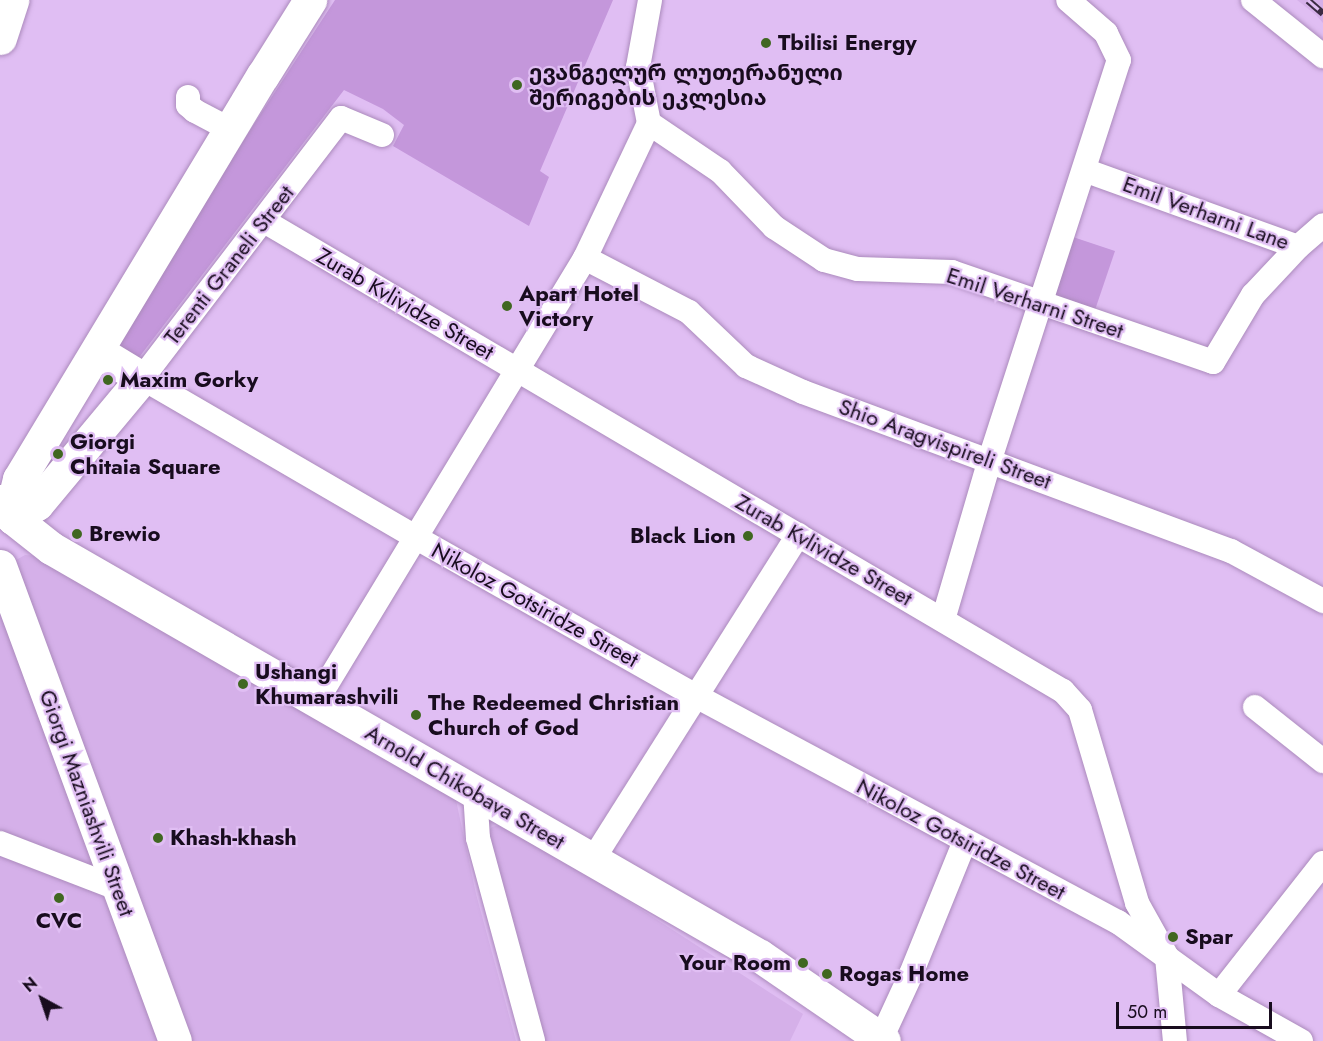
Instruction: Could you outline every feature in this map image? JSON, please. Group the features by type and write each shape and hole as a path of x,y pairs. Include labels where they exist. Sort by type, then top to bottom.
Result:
{"main road":[{"path":"0,38 12,0"},
{"path":"5,513 97,351 310,0"},
{"name":"Nikoloz Gotsiridze Street","path":"97,351 142,378"},
{"name":"Terenti Graneli Street","path":"5,513 37,504 142,378"},
{"name":"Arnold Chikobava Street","path":"5,513 45,543 760,957 882,1040"},
{"name":"Giorgi Mazniashvili Street","path":"0,566 175,1041"}],"street":[{"path":"317,699 585,258 649,123 638,67 650,0"},
{"path":"943,620 990,459 1119,60 1106,33 1068,0"},
{"path":"1253,0 1323,56"},
{"path":"188,97 188,105 195,111 231,130"},
{"name":"Terenti Graneli Street","path":"142,378 341,118 382,135"},
{"name":"Emil Verharni Street","path":"649,123 720,171 774,227 824,260 858,268 952,272 1213,362 1252,295 1298,247"},
{"name":"Emil Verharni Lane","path":"1084,170 1298,247 1323,225"},
{"name":"Zurab Kvlividze Street","path":"264,221 1063,691 1080,710 1137,903 1167,957 1175,1041"},
{"name":"Shio Aragvispireli Street","path":"585,258 689,312 746,366 803,392 990,459 1231,551 1321,596"},
{"name":"Nikoloz Gotsiridze Street","path":"142,378 415,537 698,697 1118,922 1219,994 1301,1041"},
{"path":"592,861 698,697 798,535"},
{"path":"1255,707 1323,761"},
{"path":"475,792 478,838 533,1041"},
{"path":"882,1040 965,842"},
{"path":"0,843 119,889"},
{"path":"1219,994 1323,863"}],"shaded area":[{"path":"335,0 613,0 540,171 549,177 529,226 393,146 404,125 383,109 344,90 137,360 111,343"},
{"path":"1297,0 1323,0 1323,23 1316,15"},
{"path":"1070,236 1115,251 1095,310 1051,296"},
{"path":"25,555 40,556 445,788 456,800 476,894 516,1041 180,1041 12,570 16,560"},
{"path":"0,585 100,864 91,870 0,831"},
{"path":"507,823 803,1014 790,1041 539,1041 487,833 492,827"},
{"path":"0,851 115,897 165,1041 0,1041"}],"railway":[{"path":"1308,0 1323,13"}],"place":[{"name":"Tbilisi Energy","path":"766,43"},
{"name":"ევანგელურ ლუთერანული შერიგების ეკლესია","path":"517,85"},
{"name":"Apart Hotel Victory","path":"507,306"},
{"name":"Maxim Gorky","path":"108,380"},
{"name":"Giorgi Chitaia Square","path":"58,454"},
{"name":"Brewio","path":"77,534"},
{"name":"Black Lion","path":"748,536"},
{"name":"Ushangi Khumarashvili","path":"243,684"},
{"name":"The Redeemed Christian Church of God","path":"416,715"},
{"name":"Khash-khash","path":"158,838"},
{"name":"CVC","path":"59,898"},
{"name":"Spar","path":"1173,937"},
{"name":"Your Room","path":"803,963"},
{"name":"Rogas Home","path":"827,974"}]}
